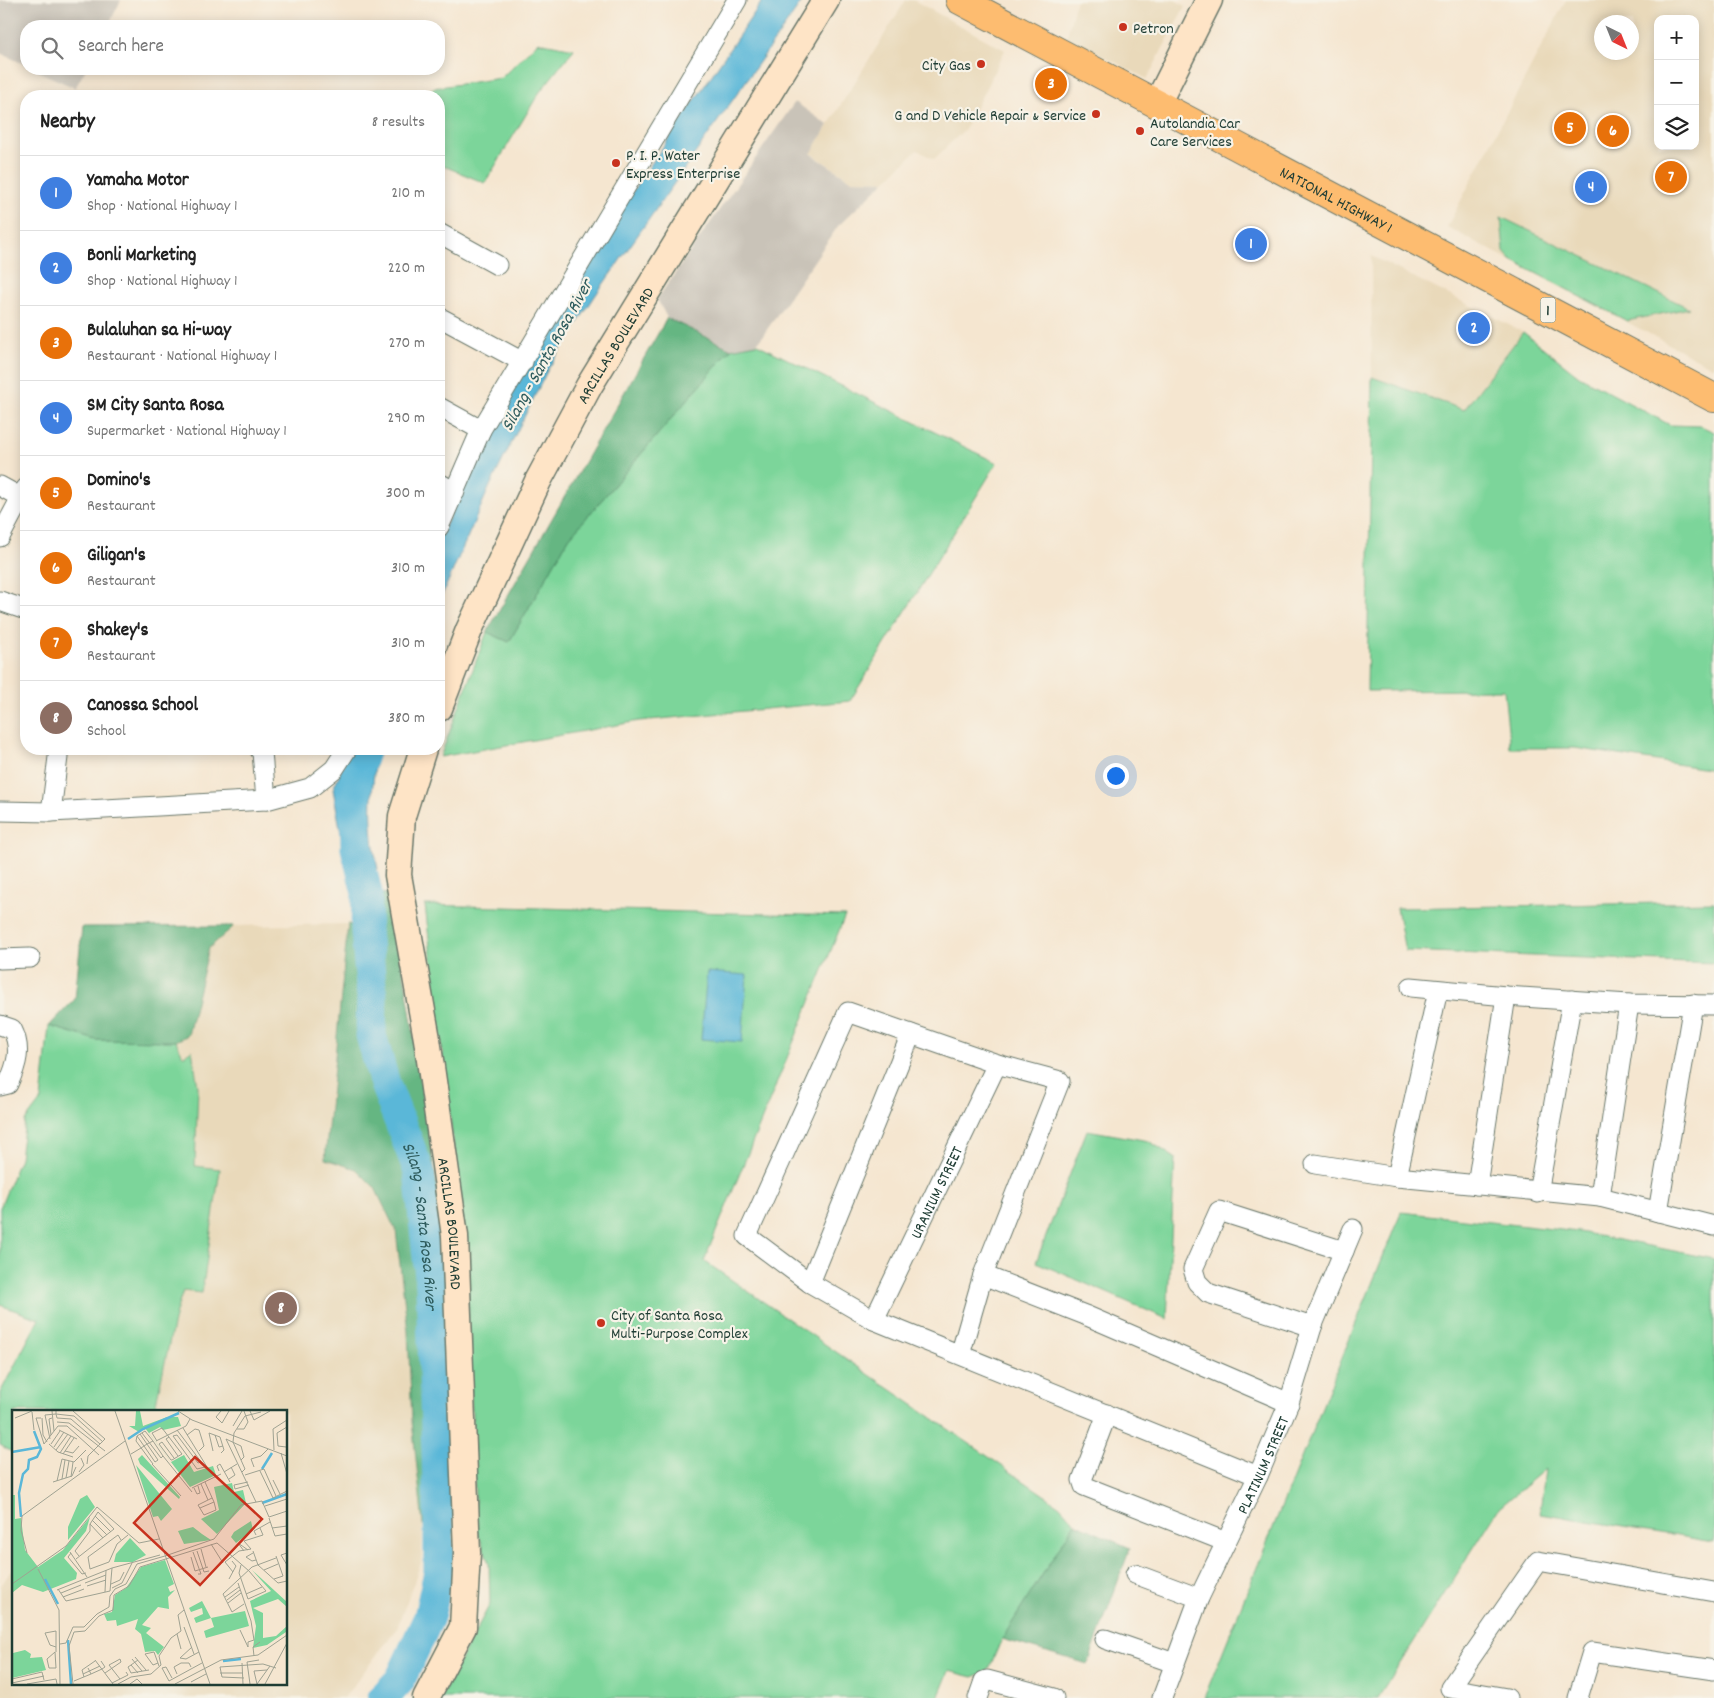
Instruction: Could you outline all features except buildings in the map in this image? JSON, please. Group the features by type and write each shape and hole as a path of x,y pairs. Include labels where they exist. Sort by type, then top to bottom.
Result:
{"highway":[{"name":"NATIONAL HIGHWAY 1","path":"960,0 1714,398"}],"main road":[{"name":"ARCILLAS BOULEVARD","path":"445,692 469,630 538,481 589,386 826,0"},
{"path":"1157,104 1209,0"},
{"name":"ARCILLAS BOULEVARD","path":"421,755 402,816 398,876 427,1039 455,1236 467,1552 463,1628 426,1698"}],"street":[{"path":"447,488 737,0"},
{"path":"445,236 497,265"},
{"path":"445,319 523,362"},
{"path":"445,410 480,430"},
{"path":"0,486 20,491"},
{"path":"0,537 20,498"},
{"path":"0,601 20,608"},
{"path":"262,755 266,800"},
{"path":"0,811 51,812 266,800 310,788 334,769 343,755"},
{"path":"51,812 58,757"},
{"path":"0,959 30,958"},
{"path":"1411,987 1506,996 1629,1004 1693,1004 1714,1006"},
{"path":"1396,1177 1438,990"},
{"path":"1477,1185 1506,996"},
{"path":"1538,1193 1572,1000"},
{"path":"1600,1197 1629,1004"},
{"path":"1658,1212 1693,1004"},
{"path":"960,1354 983,1276 1060,1081 997,1064 848,1012 747,1236 810,1283 874,1320 1258,1476"},
{"path":"0,1025 12,1029 18,1041 17,1066 8,1084 0,1086"},
{"path":"810,1283 911,1034"},
{"name":"URANIUM STREET","path":"874,1320 997,1064"},
{"path":"1315,1164 1396,1177 1538,1193 1600,1197 1714,1226"},
{"path":"1312,1327 1208,1293 1197,1282 1193,1269 1219,1211 1344,1251"},
{"name":"PLATINUM STREET","path":"1162,1698 1199,1598 1258,1476 1289,1403 1312,1327 1353,1228"},
{"path":"983,1276 1086,1315 1289,1403"},
{"path":"1106,1414 1082,1480 1084,1486 1226,1542"},
{"path":"1506,1698 1450,1688 1538,1561 1714,1592"},
{"path":"1135,1574 1199,1598"},
{"path":"1104,1639 1174,1662"},
{"path":"1578,1698 1592,1652 1714,1670"},
{"path":"978,1698 984,1681 987,1680 1054,1698"}],"shaded area":[{"path":"0,0 121,0 111,20 20,20 20,62 0,53"},
{"path":"906,0 913,0 1005,50 965,129 934,159 917,150 885,181 851,180 811,153"},
{"path":"1076,0 1175,0 1185,6 1147,79 1067,37"},
{"path":"1566,0 1714,0 1714,368 1447,227"},
{"path":"46,75 83,75 75,88"},
{"path":"795,102 828,125 811,154 851,180 885,181 838,226 757,344 731,349 667,318 657,299"},
{"path":"1371,256 1523,332 1464,410 1372,377"},
{"path":"348,924 325,1159 356,1169 375,1188 396,1231 408,1333 412,1421 423,1525 421,1563 397,1628 344,1698 0,1698 0,1587 12,1569 12,1686 288,1686 288,1410 155,1410 176,1312 0,1208 20,1158 25,1121 41,1100 49,1026 96,1040 188,1035 209,947 234,926"}],"green space":[{"path":"538,42 574,49 539,93 485,183 445,166 445,90 432,90 433,88 501,78"},
{"path":"1501,217 1689,308 1627,321 1511,260 1504,252"},
{"path":"667,318 731,349 569,538 509,642 487,632"},
{"path":"1523,332 1579,376 1670,425 1701,426 1714,432 1714,770 1575,748 1510,748 1504,690 1367,691 1372,377 1464,410"},
{"path":"757,344 997,463 850,701 639,721 440,757 441,755 445,755 445,744 487,632 509,642 569,538 731,349"},
{"path":"367,893 389,894 406,985 449,1263 458,1514 448,1520 423,1525 412,1421 408,1332 396,1231 375,1188 356,1169 325,1159 348,924 366,929"},
{"path":"1714,902 1714,963 1405,951 1397,908"},
{"path":"425,905 845,916 704,1261 1060,1506 1075,1523 1002,1639 988,1671 973,1677 949,1671 938,1698 440,1698 490,1604 489,1563 476,1528 466,1252"},
{"path":"234,926 209,948 188,1035 176,1041 96,1040 49,1026 75,999 82,927"},
{"path":"49,1026 96,1040 176,1041 183,1056 192,1050 198,1087 195,1166 220,1169 202,1293 183,1291 176,1312 154,1410 12,1410 12,1452 0,1445 0,1393 39,1319 0,1305 0,1208 20,1158 25,1121 41,1100"},
{"path":"1087,1130 1149,1141 1175,1158 1167,1319 1036,1262"},
{"path":"1401,1212 1579,1232 1714,1259 1714,1542 1540,1513 1545,1469 1499,1508 1378,1698 1204,1698"},
{"path":"1075,1523 1130,1548 1088,1664 1002,1639"}],"water":[{"path":"763,0 803,0 595,296 548,369 489,488 445,588 445,527 480,448 572,280"},
{"path":"347,755 377,755 373,779 372,824 378,869 359,874 348,873 333,789"},
{"path":"707,972 747,975 742,1042 701,1039"}],"waterway":[{"name":"Silang - Santa Rosa River","path":"363,755 355,778 356,848 367,893 366,930 372,997 371,1035 385,1084 419,1171 431,1286 439,1510 439,1572 429,1617 400,1680 383,1698"}],"place":[{"name":"Petron","path":"1123,27"},
{"name":"City Gas","path":"981,64"},
{"name":"Bulaluhan sa Hi-way","path":"1051,84"},
{"name":"G and D Vehicle Repair & Service","path":"1096,114"},
{"name":"Domino's","path":"1570,128"},
{"name":"Autolandia Car Care Services","path":"1140,131"},
{"name":"Giligan's","path":"1613,131"},
{"name":"P. I. P. Water Express Enterprise","path":"616,163"},
{"name":"Shakey's","path":"1671,177"},
{"name":"SM City Santa Rosa","path":"1591,187"},
{"name":"Yamaha Motor","path":"1251,244"},
{"name":"Bonli Marketing","path":"1474,328"},
{"name":"Canossa School","path":"281,1308"},
{"name":"City of Santa Rosa Multi-Purpose Complex","path":"601,1323"}]}
